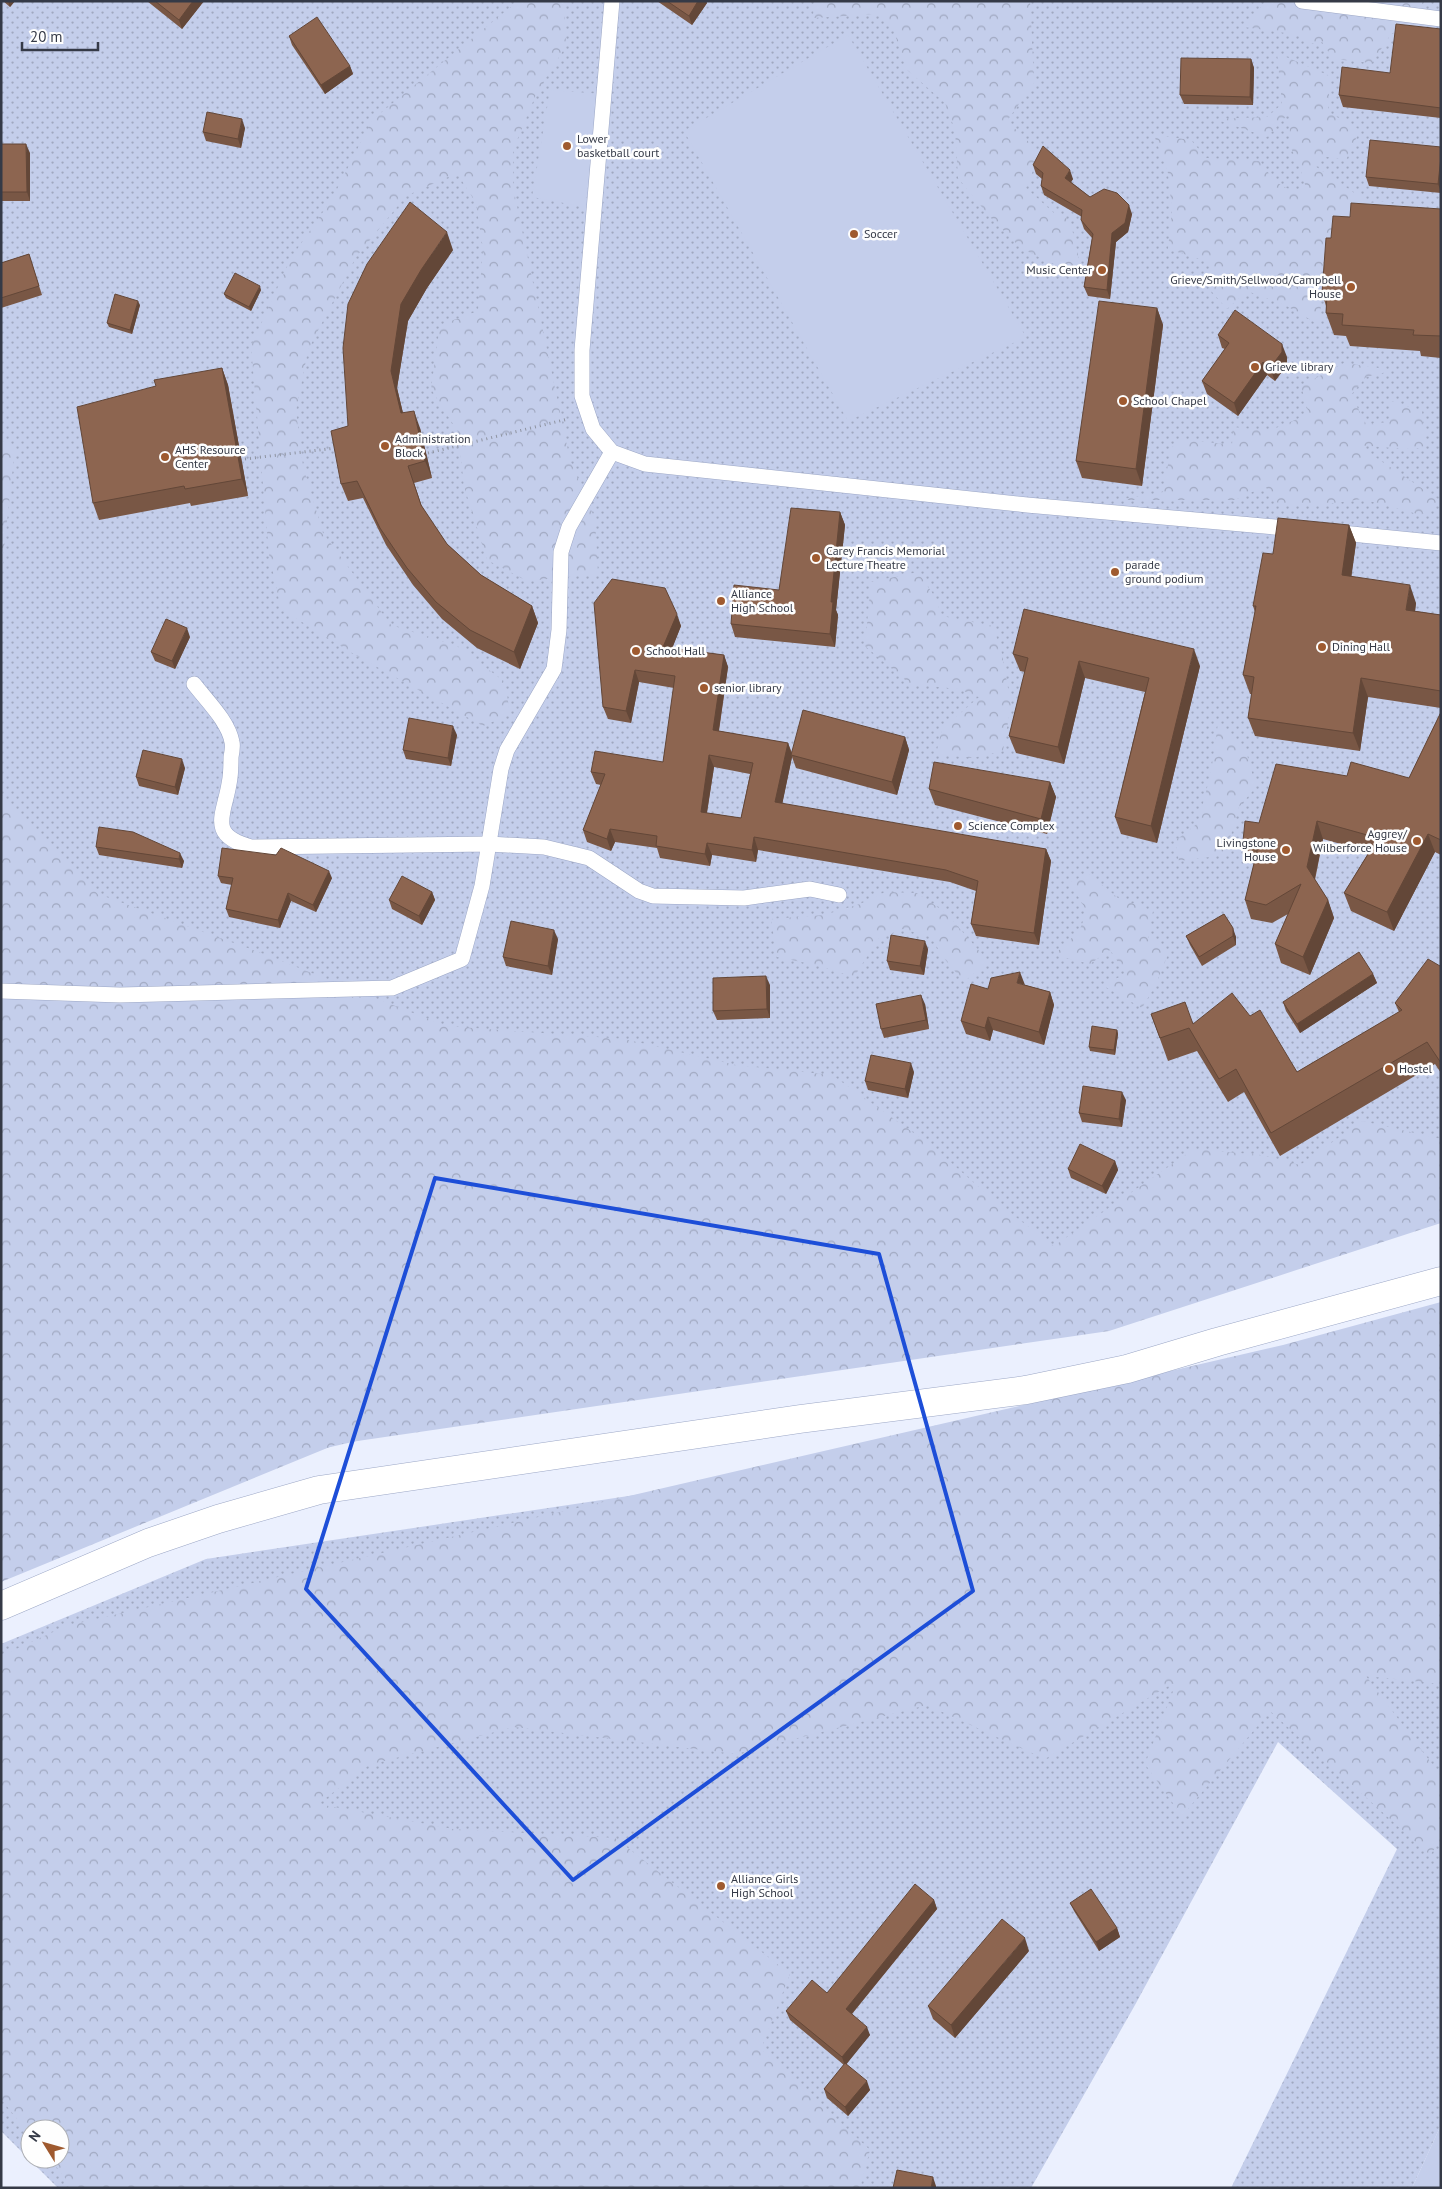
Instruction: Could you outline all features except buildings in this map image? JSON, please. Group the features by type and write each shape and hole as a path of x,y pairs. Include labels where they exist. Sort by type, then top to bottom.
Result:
{"street":[{"path":"1,1606 148,1543 218,1519 319,1490 762,1424 1026,1390 1127,1369 1441,1281"}],"lane":[{"path":"612,1 582,350 582,396 593,429 612,452 645,464 815,484 1027,505 1239,522 1441,544"},
{"path":"1302,1 1441,19"},
{"path":"1,990 120,995 392,988 462,959 482,886 500,769 507,750 554,670 559,630 561,552 569,527 612,452"},
{"path":"194,684 224,723 232,742 229,784 220,819 222,830 229,837 244,845 251,847 489,844 544,847 589,858 639,891 653,896 744,898 810,889 839,895"}],"path":[{"path":"428,453 588,414"},
{"path":"245,459 337,448"}],"highlighted area":[{"path":"435,1178 879,1254 973,1591 573,1880 306,1589"}],"green space":[{"name":"Alliance High School","path":"1,1 1441,1 1441,1200 404,1430 193,1479 1,1549"},
{"path":"518,1 564,1 566,46 537,92 513,150 513,187 570,460 595,519 598,574 527,581 487,560 464,486 458,432 431,389 440,325 478,311 483,249 476,203 457,173 406,196 356,257 308,350 296,411 303,466 323,533 391,625 457,646 505,682 510,714 483,726 352,653 281,609 269,554 251,346 291,258 332,199 372,120"},
{"path":"814,1 1030,1 1034,83 1007,121 1040,153 1026,188 1054,213 1070,220 1081,268 1051,263 1021,248 990,217 958,178 955,130 945,103 906,69 892,25 876,14 813,18"},
{"path":"1266,1 1423,1 1413,24 1391,34 1372,63 1333,59 1322,42 1309,44 1299,35 1244,27"},
{"name":"Soccer","path":"848,35 1026,337 848,421 684,131"},
{"path":"1277,53 1330,76 1328,112 1360,130 1346,160 1322,156 1315,166 1369,203 1406,199 1349,212 1336,219 1320,274 1321,326 1285,305 1247,291 1227,309 1212,292 1209,262 1168,249 1172,211 1168,173 1154,135 1191,140 1206,158 1260,161 1278,184 1290,189 1306,188 1289,143 1291,111 1267,137 1215,119 1267,117 1282,104"},
{"name":"Lower basketball court","path":"550,90 602,94 585,207 532,197"},
{"path":"1344,363 1395,370 1366,377 1351,395 1366,424 1390,422 1391,401 1422,411 1426,448 1405,449 1357,445 1441,501 1441,503 1421,515 1362,499 1315,506 1280,506 1265,486 1235,500 1118,500 1163,492 1171,448 1181,439 1232,445 1233,427 1269,431 1309,414 1301,386"},
{"path":"1,440 15,448 1,576"},
{"path":"918,572 935,597 942,616 993,626 1002,654 1011,705 1003,751 972,758 936,754 942,729 979,697 958,689 910,684 865,646 871,582"},
{"path":"1218,723 1246,751 1256,787 1239,807 1225,855 1179,861 1175,841 1198,823 1211,772"},
{"path":"1,794 98,894 256,951 446,1026 624,1039 736,1065 832,1075 932,1146 997,1203 1054,1246 1194,1149 1261,1155 1300,1165 1362,1121 1441,1139 1441,1223 1109,1331 337,1444 1,1582"},
{"path":"1089,874 1118,898 1153,911 1148,937 1169,952 1155,986 1142,1008 1102,985 1126,974 1110,950 1090,964 1054,955 1079,931 1087,912 1070,882"},
{"path":"885,892 917,893 946,913 988,961 964,982 943,957 931,937 903,929 879,938 854,977 816,965 777,957 771,919 824,915 860,904"},
{"name":"Alliance Girls High School","path":"1441,1302 1441,1684 1366,1676 1441,1776 1441,1840 1430,1855 1270,1711 1182,1816 1145,1764 1177,1681 1045,1759 927,1705 736,1754 514,1727 369,1765 318,1804 453,1829 615,1838 790,1974 761,2049 870,2150 860,2188 73,2188 58,2169 70,2169 70,2119 20,2119 20,2123 1,2099 1,1656 66,1626 1283,1345"},
{"name":"Alliance Girls High School","path":"1441,1309 1441,2125 1412,2188 1231,2188 1397,1849 1278,1742 1135,2005 1031,2188 58,2188 39,2169 70,2169 70,2119 20,2119 20,2150 1,2131 1,1644 206,1559 963,1446"},
{"path":"1441,2125 1441,2188 1412,2188"}],"place":[{"name":"Lower basketball court","path":"567,146"},
{"name":"Soccer","path":"854,234"},
{"name":"Music Center","path":"1102,270"},
{"name":"Grieve/Smith/Sellwood/Campbell House","path":"1351,287"},
{"name":"Grieve library","path":"1255,367"},
{"name":"School Chapel","path":"1123,401"},
{"name":"Administration Block","path":"385,446"},
{"name":"AHS Resource Center","path":"165,457"},
{"name":"Carey Francis Memorial Lecture Theatre","path":"816,558"},
{"name":"parade ground podium","path":"1115,572"},
{"name":"Alliance High School","path":"721,601"},
{"name":"Dining Hall","path":"1322,647"},
{"name":"School Hall","path":"636,651"},
{"name":"senior library","path":"704,688"},
{"name":"Science Complex","path":"958,826"},
{"name":"Aggrey/ Wilberforce House","path":"1417,841"},
{"name":"Livingstone House","path":"1286,850"},
{"name":"Hostel","path":"1389,1069"},
{"name":"Alliance Girls High School","path":"721,1886"}]}
